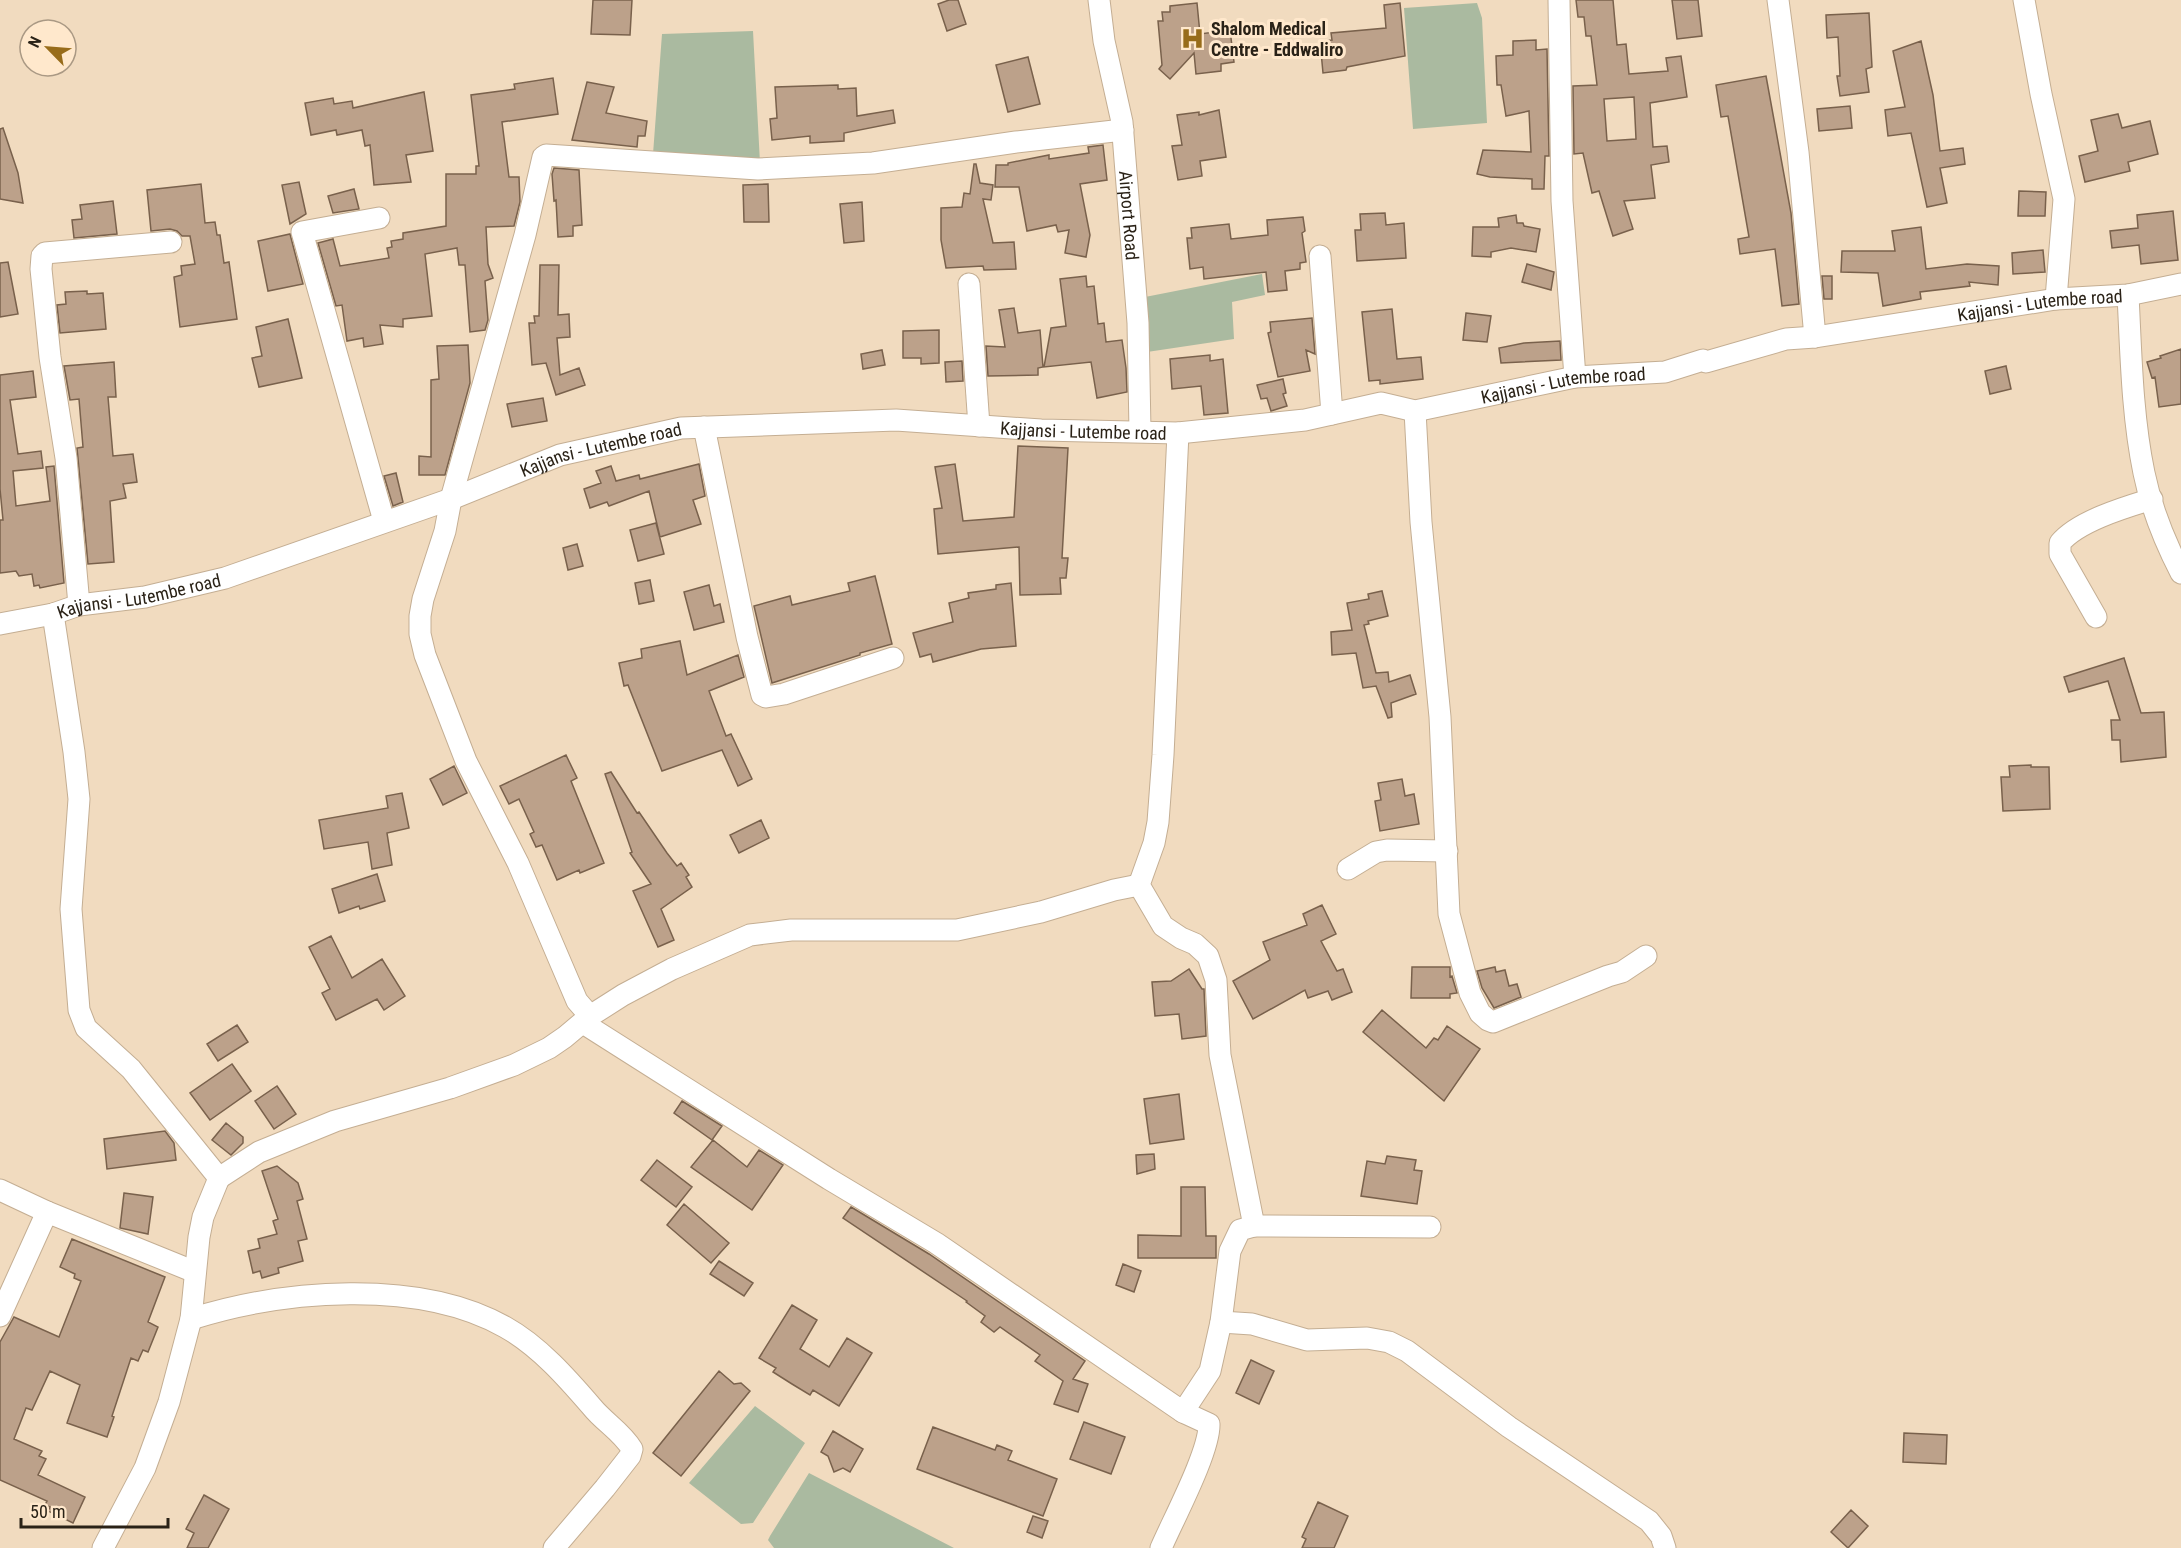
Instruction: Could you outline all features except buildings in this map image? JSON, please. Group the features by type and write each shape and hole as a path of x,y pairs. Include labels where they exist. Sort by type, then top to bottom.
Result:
{"street":[{"name":"Airport Road","path":"1099,0 1104,41 1123,130 1138,323 1140,431"},
{"path":"1558,0 1562,201 1575,377"},
{"path":"1778,0 1798,152 1815,337"},
{"path":"2024,0 2041,94 2064,199 2056,299"},
{"path":"1123,130 1016,141 873,163 758,169 546,155 542,160 525,236 451,499 445,531 423,599 420,634 425,655 466,761 518,863 586,1019 829,1179 936,1243 1184,1412 1209,1425 1204,1451 1161,1548"},
{"path":"379,218 302,232 384,521"},
{"path":"79,606 66,458 50,357 41,269 42,256 45,253 171,242"},
{"path":"1320,256 1332,414"},
{"path":"969,284 980,426"},
{"name":"Kajjansi - Lutembe road","path":"0,624 53,614 79,606 145,597 225,578 451,499 560,455 681,428 896,420 1041,430 1178,433 1305,420 1382,403 1415,411 1575,377 1665,372 1786,339 1815,337 2056,299 2128,295 2181,284"},
{"path":"2128,295 2133,388 2144,474 2169,548 2181,573"},
{"path":"1415,411 1421,522 1440,717 1449,914 1473,999 1480,1012 1490,1022 1622,972 1646,956"},
{"path":"704,427 747,637 762,695 766,697 784,694 893,658"},
{"path":"1178,433 1161,791 1154,843 1139,885 1163,926 1195,944 1208,956 1216,980 1220,1055 1254,1226"},
{"path":"2096,617 2060,554 2060,543 2071,533 2095,520 2152,499"},
{"path":"53,614 79,799 71,909 79,1010 86,1028 131,1070 219,1178"},
{"path":"1348,869 1376,852 1387,850 1447,851"},
{"path":"103,1548 145,1468 169,1402 191,1319 203,1217 219,1178 259,1152 335,1121 450,1088 514,1065 549,1048 586,1019 672,969 750,935 791,930 957,930 1041,912 1114,890 1139,885"},
{"path":"0,1190 47,1212 195,1272"},
{"path":"0,1316 47,1212"},
{"path":"1184,1412 1210,1371 1221,1322 1230,1251 1240,1230 1254,1226 1430,1227"},
{"path":"191,1319 224,1309 296,1297 379,1294 426,1298 473,1313 506,1327 569,1380 597,1413 625,1438 632,1449 630,1456 605,1488 554,1548"},
{"path":"1221,1322 1252,1324 1307,1340 1366,1338 1389,1342 1407,1351 1509,1427 1649,1521 1661,1536 1665,1548"}],"green space":[{"path":"1477,3 1482,18 1487,123 1413,129 1404,8"},
{"path":"753,31 760,163 653,154 662,34"},
{"path":"1262,274 1265,295 1232,302 1234,339 1147,352 1145,297"},
{"path":"755,1406 805,1443 753,1523 741,1524 689,1483"},
{"path":"809,1473 954,1548 774,1548 768,1540"}],"place":[{"name":"Shalom Medical Centre - Eddwaliro","path":"1193,38"}]}
